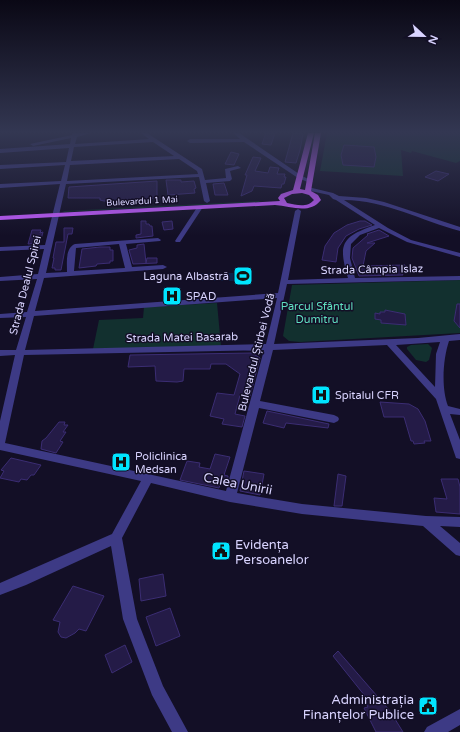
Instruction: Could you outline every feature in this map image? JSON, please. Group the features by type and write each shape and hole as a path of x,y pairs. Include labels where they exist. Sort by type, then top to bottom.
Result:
{"main road":[{"path":"296,191 303,167"},
{"path":"308,190 312,167"},
{"path":"300,179 310,181"},
{"path":"308,190 318,200 315,204 296,209 283,200 285,194 308,190"},
{"name":"Bulevardul 1 Mai","path":"0,218 56,212 207,201 283,200"},
{"name":"Bulevardul 1 Mai","path":"0,212 56,212 200,207 283,200"}],"street":[{"name":"Strada Dealul Spirei","path":"0,445 20,352 41,276 67,167"},
{"path":"196,167 200,170 202,175 207,201"},
{"path":"284,167 300,179"},
{"path":"203,182 228,180 227,170 238,168"},
{"path":"0,186 202,175"},
{"path":"308,190 331,194 380,225 409,241 460,256"},
{"path":"317,198 348,197 377,202 460,229"},
{"path":"178,241 200,207"},
{"name":"Bulevardul Știrbei Vodă","path":"230,497 256,404 285,282 296,209"},
{"path":"352,280 344,253 345,247 348,242 359,233 380,225"},
{"path":"70,274 73,247 77,245 158,240"},
{"path":"122,243 129,270"},
{"path":"0,250 48,247"},
{"path":"0,279 163,267"},
{"name":"Strada Câmpia Islaz","path":"285,282 460,278"},
{"path":"0,316 282,295"},
{"name":"Strada Matei Basarab","path":"0,353 270,347 389,342 460,337"},
{"path":"446,339 440,354 440,398 460,455"},
{"path":"389,342 440,398"},
{"path":"256,404 334,418"},
{"path":"444,409 460,412"},
{"name":"Calea Unirii","path":"0,445 230,497 302,509 426,521 460,522"},
{"path":"0,588 21,581 116,538 148,478"},
{"path":"426,521 460,551"},
{"path":"116,538 130,619 157,690 180,732"},
{"path":"432,732 460,717"}],"green space":[{"path":"321,167 402,167 403,176 320,171"},
{"path":"260,202 63,212 64,211"},
{"name":"Parcul Sfântul Dumitru","path":"460,280 460,333 300,342 289,341 283,336 292,285"},
{"path":"217,303 221,346 93,349 99,320 143,318 144,307"},
{"path":"428,344 432,348 429,360 426,362 416,360 407,349 407,347 411,345"}],"water":[{"path":"202,273 241,273 241,281 201,281"}],"building":[{"path":"248,167 257,167 255,171 268,173 270,167 271,167 279,168 277,174 285,174 284,177 286,177 281,188 254,186 252,191 241,196 247,175 245,175"},
{"path":"436,171 449,174 438,181 425,177"},
{"path":"166,180 181,180 181,182 194,181 196,188 194,189 195,193 168,195"},
{"path":"157,181 157,198 104,201 100,200 100,198 68,198 69,187"},
{"path":"224,183 228,195 215,195 213,184"},
{"path":"141,221 146,221 146,224 152,226 153,236 136,238 136,235 141,234"},
{"path":"172,221 173,229 164,230 162,222"},
{"path":"365,221 372,225 359,229 346,236 338,248 336,262 322,260 325,246 334,233 347,225"},
{"path":"64,228 73,228 72,234 68,234 61,270 55,270 55,268 52,268 56,242 64,242"},
{"path":"32,230 41,230 40,233 43,232 40,243 28,244"},
{"path":"379,230 389,236 367,243 375,243 366,251 363,266 405,265 409,271 401,271 403,275 359,276 352,258 353,248 368,235 367,234"},
{"path":"144,244 146,263 147,258 157,258 157,263 133,264 129,250 137,248 137,245"},
{"path":"110,247 110,250 113,250 113,261 110,261 110,263 97,264 96,266 79,268 82,249"},
{"path":"457,304 460,304 460,328 454,321"},
{"path":"385,310 405,314 406,325 381,323 381,320 375,319 375,313 380,314 380,312 385,312"},
{"path":"252,353 260,358 250,396 240,395 235,414 245,416 242,427 222,424 224,419 210,416 217,393 234,395 240,374 226,364 211,364 210,369 184,369 183,381 177,382 156,381 155,366 128,367 130,355"},
{"path":"380,402 409,404 418,409 425,421 431,441 424,441 425,443 414,444 413,441 411,441 404,417 384,417"},
{"path":"267,411 329,424 328,428 286,423 284,428 263,423"},
{"path":"59,422 65,422 64,425 68,425 63,432 66,432 60,441 63,442 56,453 41,449 42,441"},
{"path":"215,454 230,457 224,475 228,476 227,483 221,482 219,488 180,480 187,461 200,463 199,467 210,469"},
{"path":"11,458 41,465 34,475 31,475 27,480 21,479 19,482 0,478 4,471 1,470"},
{"path":"244,471 264,474 260,495 240,491"},
{"path":"338,474 346,476 342,506 334,506"},
{"path":"441,479 458,479 460,487 460,514 436,512 434,498 447,499"},
{"path":"163,574 166,596 141,601 139,579"},
{"path":"73,586 104,596 86,631 79,629 66,638 61,637 58,632 60,622 53,620"},
{"path":"170,608 180,636 156,646 146,617"},
{"path":"125,645 132,662 112,673 105,655"},
{"path":"338,651 390,711 403,732 376,732 364,708 368,707 363,698 365,696 333,656"}],"place":[{"name":"Laguna Albastră","path":"243,276"},
{"name":"SPAD","path":"172,296"},
{"name":"Spitalul CFR","path":"321,395"},
{"name":"Policlinica Medsan","path":"121,462"},
{"name":"Evidența Persoanelor","path":"221,551"},
{"name":"Administrația Finanțelor Publice","path":"428,706"}]}
